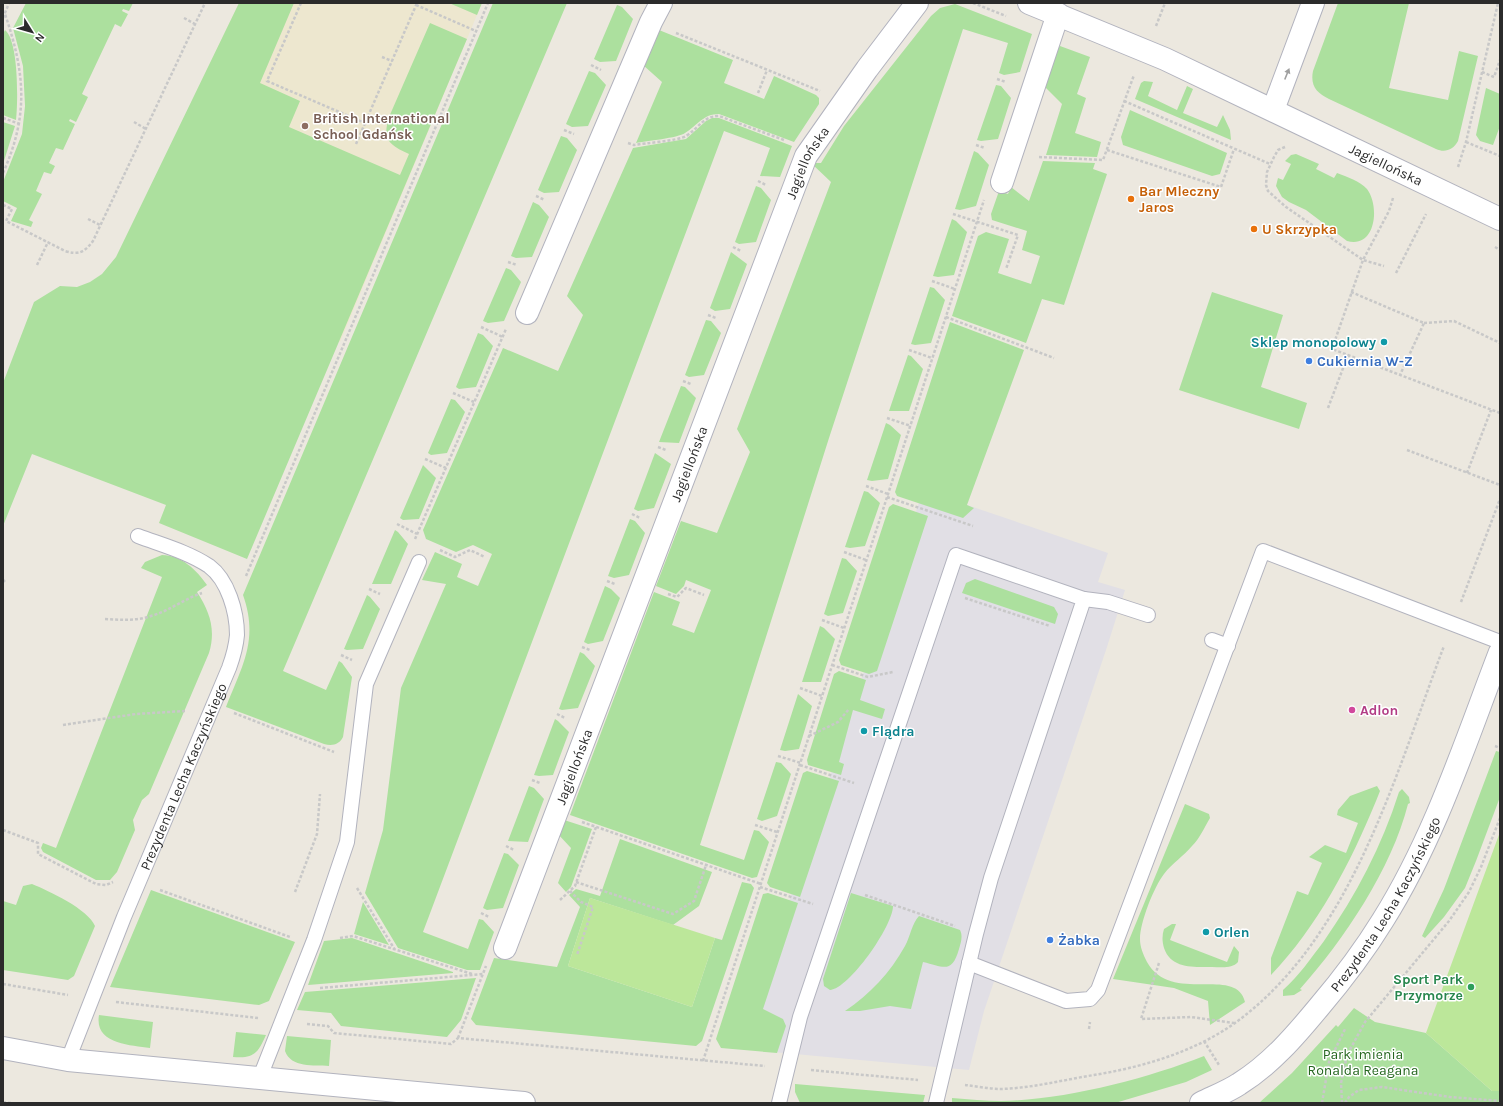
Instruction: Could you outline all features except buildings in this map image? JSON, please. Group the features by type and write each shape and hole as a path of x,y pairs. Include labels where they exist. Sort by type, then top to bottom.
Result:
{"street":[{"path":"518,318 604,132 651,22 661,3"},
{"name":"Jagiellońska","path":"505,948 806,156 867,69 917,3"},
{"name":"Jagiellońska","path":"1029,3 1158,56 1500,219"},
{"path":"1273,110 1313,3"},
{"path":"1002,182 1058,14"},
{"name":"Prezydenta Lecha Kaczyńskiego","path":"1201,1103 1238,1085 1262,1068 1287,1044 1343,978 1383,920 1416,860 1450,784 1500,652"},
{"path":"3,1048 68,1060 524,1103"}],"lane":[{"name":"Prezydenta Lecha Kaczyńskiego","path":"68,1060 90,999 233,657 237,636 232,604 220,578 210,567 197,558 138,536"},
{"path":"969,963 1066,1001 1090,999 1098,990 1263,551 1500,642"},
{"path":"779,1103 786,1068 800,1017 956,555 1084,599 1108,602 1148,615"},
{"path":"260,1077 314,940 340,864 350,824 366,684 419,562"},
{"path":"936,1103 991,878 1084,599"},
{"path":"1212,640 1228,646"}],"path":[{"path":"3,18 9,3"},
{"path":"3,205 12,209 6,222 64,251 74,254 82,252 93,241 205,3"},
{"path":"301,3 268,81 365,123"},
{"path":"105,619 126,620 147,617 193,596 241,588 488,3"},
{"path":"1457,167 1466,142 1498,3"},
{"path":"356,144 417,4 476,32"},
{"path":"3,173 12,153 20,124 22,96 19,67 13,38 5,14"},
{"path":"184,18 195,24"},
{"path":"651,22 824,93"},
{"path":"382,57 392,61"},
{"path":"1482,72 1494,76 1500,60"},
{"path":"758,93 767,70"},
{"path":"1012,149 1041,158 1103,160 1136,71"},
{"path":"1124,101 1270,164"},
{"path":"604,132 634,145 685,136 705,119 712,116 720,116 790,143"},
{"path":"3,118 20,124"},
{"path":"134,122 146,129"},
{"path":"1466,142 1500,156"},
{"path":"1290,146 1278,150 1267,172 1266,185 1273,196 1286,207 1363,260 1384,266"},
{"path":"1107,150 1221,187 1234,149"},
{"path":"1393,191 1393,202 1363,260 1332,349 1500,413"},
{"path":"703,1061 911,426 984,197"},
{"path":"1396,273 1426,213"},
{"path":"953,214 1018,235 1006,269"},
{"path":"88,219 100,225"},
{"path":"37,264 48,242"},
{"path":"932,281 955,289"},
{"path":"1351,292 1424,323 1454,321 1500,343"},
{"path":"946,317 1054,358"},
{"path":"412,546 503,337 518,318"},
{"path":"1400,375 1424,323"},
{"path":"481,327 503,337"},
{"path":"909,350 932,358"},
{"path":"1328,408 1348,355"},
{"path":"453,393 474,402"},
{"path":"1467,473 1491,410"},
{"path":"887,418 911,426"},
{"path":"1406,450 1500,486"},
{"path":"425,459 446,468"},
{"path":"866,486 973,526"},
{"path":"397,524 417,534"},
{"path":"415,539 422,542"},
{"path":"435,548 455,557 470,550 485,557"},
{"path":"844,552 866,560"},
{"path":"961,596 1054,628"},
{"path":"822,620 844,628"},
{"path":"832,665 868,677 891,671 914,678"},
{"path":"800,688 822,696"},
{"path":"213,705 338,753"},
{"path":"809,736 838,722 850,709"},
{"path":"64,725 136,714 190,711"},
{"path":"778,756 877,790"},
{"path":"3,984 90,999 328,1026 334,1033 451,1044 458,1038 941,1082 1000,1089 1046,1083 1120,1071 1174,1055 1204,1041 1234,1023 1261,1001 1291,969 1338,903 1369,844 1398,772"},
{"path":"295,892 318,834 320,794"},
{"path":"556,813 706,865 760,886 835,911"},
{"path":"1342,1103 1342,1082 1347,1055 1365,1022 1448,921 1469,892 1481,867 1500,818"},
{"path":"756,825 777,832"},
{"path":"560,900 575,886 596,828"},
{"path":"3,830 38,843 38,854 96,884 106,885 121,876 301,941 353,936 472,974"},
{"path":"313,845 318,847"},
{"path":"340,864 364,898 396,950"},
{"path":"576,882 673,914 694,901 706,865"},
{"path":"570,891 581,902 593,907 577,955"},
{"path":"858,893 953,925"},
{"path":"1159,963 1141,1019 1191,1017 1234,1023"},
{"path":"295,990 483,974"},
{"path":"1322,1103 1329,1062 1345,1029"},
{"path":"1345,1103 1349,1097 1359,1090 1382,1087 1450,1097 1500,1101"},
{"path":"3,1102 11,1103"}],"shaded area":[{"name":"British International School Gdańsk","path":"239,3 482,3 340,342 121,249"},
{"path":"923,490 1108,553 1098,582 1125,590 1106,650 984,1011 969,1070 741,1049"}],"green space":[{"path":"26,3 133,3 129,11 123,9 122,11 128,14 121,27 115,24 82,94 88,97 76,122 70,119 69,121 75,124 63,150 56,148 49,163 55,166 51,174 44,172 36,191 42,194 29,220 33,222 31,227 11,221 17,208 3,201 3,182 22,134 25,106 23,66 13,28"},
{"path":"239,3 294,3 260,83 300,101 289,127 400,175 409,154 396,148 389,141 386,131 387,125 389,117 430,23 467,39 247,559 159,523 166,505 32,454 3,526 3,383 34,302 60,286 77,287 90,282 102,274 116,257"},
{"path":"449,3 482,3 477,15"},
{"path":"493,3 567,3 283,671 326,690 339,661 352,677 343,737 335,744 324,744 226,707 243,665 249,639 248,611 243,595"},
{"path":"1338,3 1409,3 1389,88 1448,100 1459,51 1478,56 1458,141 1454,147 1446,151 1436,149 1329,99 1315,88 1312,76 1313,71"},
{"path":"955,4 1032,34 1020,72 1004,75 999,73 1008,43 963,29 829,438 700,845 744,860 754,830 759,831 769,842 757,877 752,878 570,815 654,592 680,602 672,625 694,633 711,590 686,580 684,586 676,594 656,586 681,521 717,533 750,452 737,429 831,182 811,163 821,163 844,126 931,16 940,8"},
{"path":"617,5 622,7 633,19 616,61 600,62 594,59"},
{"path":"5,30 10,36 15,59 17,87 16,120 3,115 3,34"},
{"path":"659,30 733,60 724,83 764,99 774,76 816,95 819,98 819,104 794,142 719,114 713,114 701,120 690,130 681,135 636,143 662,82 643,65"},
{"path":"1060,46 1090,57 1077,94 1086,98 1075,133 1101,142 1097,157 1046,155 1062,104 1044,86 1056,48"},
{"path":"589,71 595,73 606,85 588,126 572,127 566,124"},
{"path":"1144,81 1153,82 1148,96 1177,110 1187,86 1193,89 1183,113 1217,127 1223,115 1230,130 1231,140 1135,99 1141,83"},
{"path":"996,85 1001,86 1011,98 998,139 977,140"},
{"path":"1486,88 1500,94 1500,126 1493,145 1480,141 1476,135"},
{"path":"1130,110 1227,153 1220,174 1212,176 1123,145 1121,137"},
{"path":"712,118 719,118 792,146 780,177 760,176 770,148 724,131 423,932 468,949 479,919 483,920 494,932 480,970 467,970 398,948 365,893 383,830 401,688 446,584 422,580 435,552 462,564 457,577 478,586 492,554 473,545 456,552 426,539 423,530 503,348 558,371 583,315 567,296 633,148 686,139 706,121"},
{"path":"3,122 15,126 3,164"},
{"path":"561,136 567,138 577,150 559,192 544,193 538,190"},
{"path":"974,151 978,153 989,165 976,206 960,210 955,209"},
{"path":"1296,154 1319,164 1316,169 1334,178 1337,173 1357,181 1367,189 1371,196 1374,215 1370,233 1364,239 1357,242 1347,241 1306,210 1282,197 1276,186 1278,178 1283,180 1291,164 1285,161 1291,155"},
{"path":"1043,161 1095,163 1093,169 1107,174 1064,305 1042,299 1026,343 952,316 978,236 986,232 1009,239 998,273 1031,284 1040,256 1022,250 1027,231 992,220 991,214 999,191 1008,194 1011,187 1029,201"},
{"path":"756,186 761,188 771,200 756,242 739,244 735,242"},
{"path":"533,202 539,205 549,217 532,257 516,258 511,256"},
{"path":"952,219 967,232 954,275 938,277 933,276"},
{"path":"731,252 747,264 730,309 715,311 710,308"},
{"path":"506,268 511,270 521,282 504,321 488,323 483,321"},
{"path":"930,287 934,288 945,300 931,343 911,344"},
{"path":"1212,292 1283,315 1261,387 1307,403 1299,429 1179,390"},
{"path":"706,320 711,321 721,333 704,375 689,377 685,375"},
{"path":"950,322 1024,350 967,505 974,508 963,518 897,496 895,492"},
{"path":"478,333 483,335 493,346 476,387 459,389 456,387"},
{"path":"908,355 911,356 923,369 909,411 889,411"},
{"path":"681,386 685,387 696,398 679,443 659,442"},
{"path":"451,399 455,400 465,412 447,453 431,455 428,453"},
{"path":"886,423 901,435 888,479 872,481 867,480"},
{"path":"655,453 671,464 654,508 638,511 634,509"},
{"path":"423,465 436,478 419,519 403,520 400,518"},
{"path":"864,491 868,492 880,503 865,546 850,548 845,547"},
{"path":"893,504 928,516 877,671 869,674 841,665 839,660 889,507"},
{"path":"630,519 635,521 645,533 629,575 614,578 608,576"},
{"path":"395,530 408,544 391,584 372,584"},
{"path":"162,555 176,558 188,564 207,585 197,592 210,621 212,629 211,645 209,653 149,794 142,800 133,820 135,830 117,872 110,880 96,880 43,852 41,848 43,843 56,848 162,577 141,568 145,562"},
{"path":"842,558 846,559 857,571 843,613 828,616 824,614"},
{"path":"975,579 1054,607 1058,614 1055,624 962,593 966,583"},
{"path":"605,586 611,589 620,598 603,641 588,644 584,642"},
{"path":"367,595 380,609 363,649 344,649"},
{"path":"820,626 835,639 821,682 802,682"},
{"path":"580,652 584,654 595,666 578,708 559,709"},
{"path":"839,671 866,680 860,700 885,709 882,719 853,710 839,762 844,764 841,775 808,765 807,760 834,674"},
{"path":"798,694 812,706 799,749 785,751 780,750"},
{"path":"555,719 569,732 553,775 534,775"},
{"path":"1496,751 1500,752 1500,797 1476,861 1465,888 1444,917 1425,938 1422,936 1444,889"},
{"path":"776,762 781,763 791,774 777,816 762,821 757,819"},
{"path":"807,771 839,781 800,897 770,887 767,883 803,773"},
{"path":"529,786 534,788 544,799 528,842 508,841"},
{"path":"1377,786 1380,791 1344,871 1304,936 1271,975 1271,958 1297,891 1308,895 1322,863 1309,857 1325,845 1346,853 1358,823 1337,815 1338,810 1350,796"},
{"path":"1402,789 1409,797 1410,803 1408,804 1401,828 1391,853 1378,878 1349,926 1317,970 1300,989 1302,990 1294,995 1283,996 1283,990 1300,973 1336,924 1347,906 1367,870 1385,832 1399,792"},
{"path":"1185,804 1209,814 1210,818 1195,843 1167,870 1160,880 1145,914 1140,942 1147,962 1158,975 1171,981 1186,984 1216,984 1229,986 1239,991 1245,1002 1210,1025 1208,1001 1174,988 1113,979"},
{"path":"561,819 592,829 571,887 566,892 558,883 571,848 556,832"},
{"name":"Sport Park Przymorze","path":"1500,832 1500,1091 1492,1091 1426,1033"},
{"path":"620,839 712,872 699,906 673,925 590,898 568,966 692,1007 715,938 722,940 742,882 751,884 754,888 702,1041 696,1046 476,1025 471,1019 494,958 557,967 580,907 569,895 576,889 600,896"},
{"path":"504,853 508,854 519,865 503,908 487,910 483,908"},
{"path":"32,884 58,896 85,913 95,926 74,976 68,980 3,970 3,901 16,905 23,886"},
{"path":"151,890 295,942 269,1001 259,1005 110,987"},
{"path":"768,893 798,903 763,1009 783,1019 786,1026 777,1053 721,1048 716,1039 763,894"},
{"path":"851,893 893,906 886,927 869,955 848,979 838,987 830,990 824,986 823,979"},
{"path":"590,898 715,938 692,1007 568,966"},
{"path":"363,902 389,945 354,934"},
{"path":"919,916 960,930 961,941 953,962 946,967 942,967 923,962 911,1009 890,1006 860,1011 845,1011 871,990 886,974 905,946"},
{"path":"1172,924 1176,924 1170,940 1227,962 1234,946 1239,952 1238,962 1230,967 1191,967 1172,960 1167,955 1164,948 1163,936 1164,929"},
{"path":"352,938 453,973 308,985 324,941"},
{"path":"476,978 461,1020 447,1037 341,1026 331,1013 297,1010 305,992"},
{"name":"Park imienia Ronalda Reagana","path":"1354,1008 1375,1022 1426,1033 1492,1091 1500,1091 1500,1103 1259,1103 1292,1073 1336,1025 1338,1027"},
{"path":"99,1015 153,1022 150,1048 124,1044 108,1037 102,1032 99,1025"},
{"path":"236,1032 266,1035 258,1050 251,1056 233,1057"},
{"path":"287,1036 331,1040 329,1066 310,1065 298,1063 292,1060 285,1051"},
{"path":"1204,1056 1212,1070 1186,1082 1115,1103 952,1103 952,1098 1001,1101 1025,1100 1078,1092 1104,1087 1157,1073"},
{"path":"795,1084 925,1095 923,1103 800,1103 795,1092"}],"place":[{"name":"British International School Gdańsk","path":"305,126"},
{"name":"Bar Mleczny Jaros","path":"1131,199"},
{"name":"U Skrzypka","path":"1254,229"},
{"name":"Sklep monopolowy","path":"1384,342"},
{"name":"Cukiernia W-Z","path":"1309,361"},
{"name":"Adlon","path":"1352,710"},
{"name":"Flądra","path":"864,731"},
{"name":"Orlen","path":"1206,932"},
{"name":"Żabka","path":"1050,940"},
{"name":"Sport Park Przymorze","path":"1471,987"}]}
